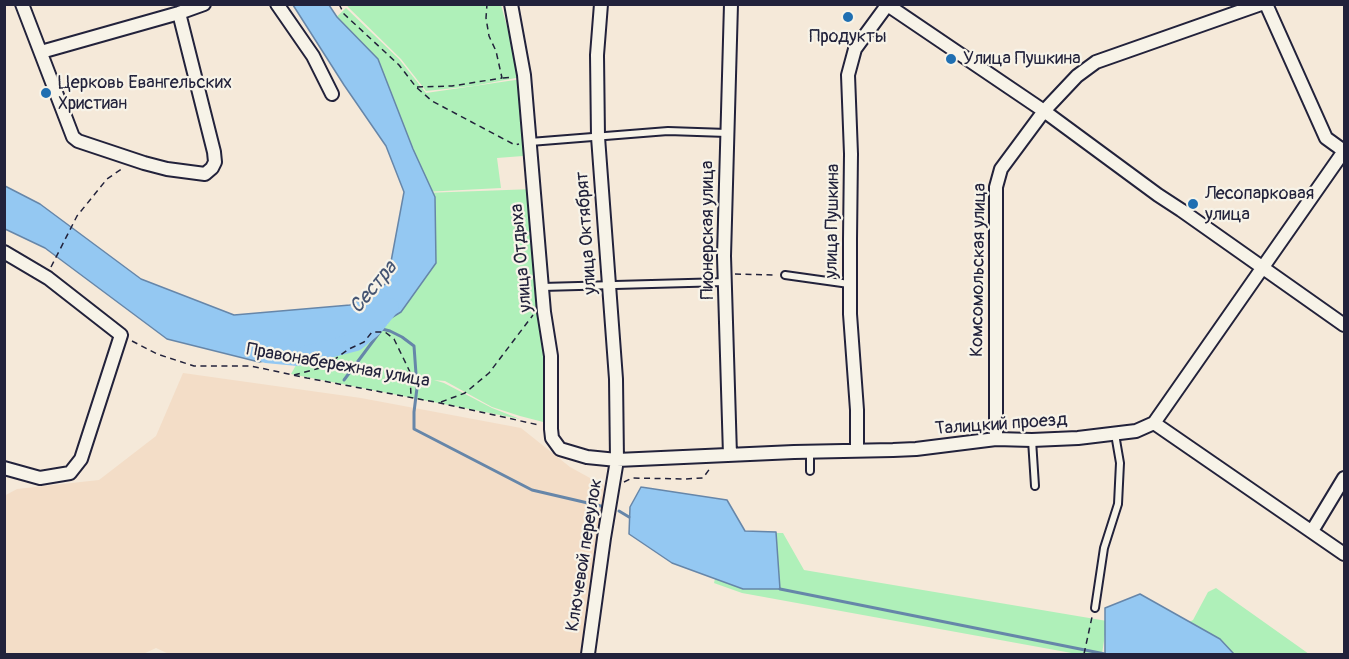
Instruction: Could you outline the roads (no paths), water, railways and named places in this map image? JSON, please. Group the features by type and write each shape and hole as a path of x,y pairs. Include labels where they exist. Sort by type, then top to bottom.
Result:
{"street":[{"path":"21,4 73,137 78,141 131,159 160,167 205,174 212,168 214,152 178,13"},
{"path":"41,52 204,4"},
{"path":"277,4 313,56 332,94"},
{"name":"улица Отдыха","path":"511,4 524,75 544,312 551,356 552,438 560,449 587,457 617,460"},
{"name":"улица Октябрят","path":"601,4 597,55 598,137 616,379 617,460"},
{"name":"Пионерская улица","path":"725,456 725,278 731,4"},
{"name":"Комсомольская улица","path":"996,439 996,187 1001,169 1044,111 1077,76 1096,62 1261,4"},
{"path":"1266,4 1326,138 1344,151 1155,423 1344,554"},
{"path":"887,5 1044,111 1158,195 1344,325"},
{"name":"улица Пушкина","path":"857,450 857,410 850,314 851,154 848,75 855,49 887,5"},
{"path":"4,252 48,278 121,335 81,459 70,473 40,478 4,468"},
{"name":"Талицкий проезд","path":"617,460 916,449 996,439 1078,438 1136,431 1155,423"},
{"name":"Ключевой переулок","path":"588,654 617,460"},
{"path":"1312,531 1344,478"}],"lane":[{"path":"530,142 668,131 727,133"},
{"path":"785,275 850,285"},
{"path":"542,287 725,278"},
{"path":"1095,608 1104,548 1118,504 1120,463 1115,434"},
{"path":"1032,440 1035,486"},
{"path":"810,452 810,471"}],"water":[{"path":"293,5 329,5 337,17 378,59 413,149 435,197 436,263 401,312 343,347 259,362 167,339 45,248 5,229 5,186 40,204 141,279 234,315 350,305 387,283 404,192 386,146"},
{"path":"641,487 727,500 745,531 776,532 780,589 743,589 672,563 629,534 630,507"},
{"path":"1140,594 1220,639 1234,654 1105,654 1105,608"}],"waterway":[{"name":"Сестра","path":"266,354 298,357 356,342 374,327 390,307"},
{"path":"374,327 390,331 414,346 417,388 414,429 532,490 605,507"},
{"path":"344,380 382,329"},
{"path":"619,511 629,517"},
{"path":"780,589 1105,654"}],"place":[{"name":"Продукты","path":"848,17"},
{"name":"Улица Пушкина","path":"951,59"},
{"name":"Церковь Евангельских Христиан","path":"46,93"},
{"name":"Лесопарковая улица","path":"1193,204"}]}
